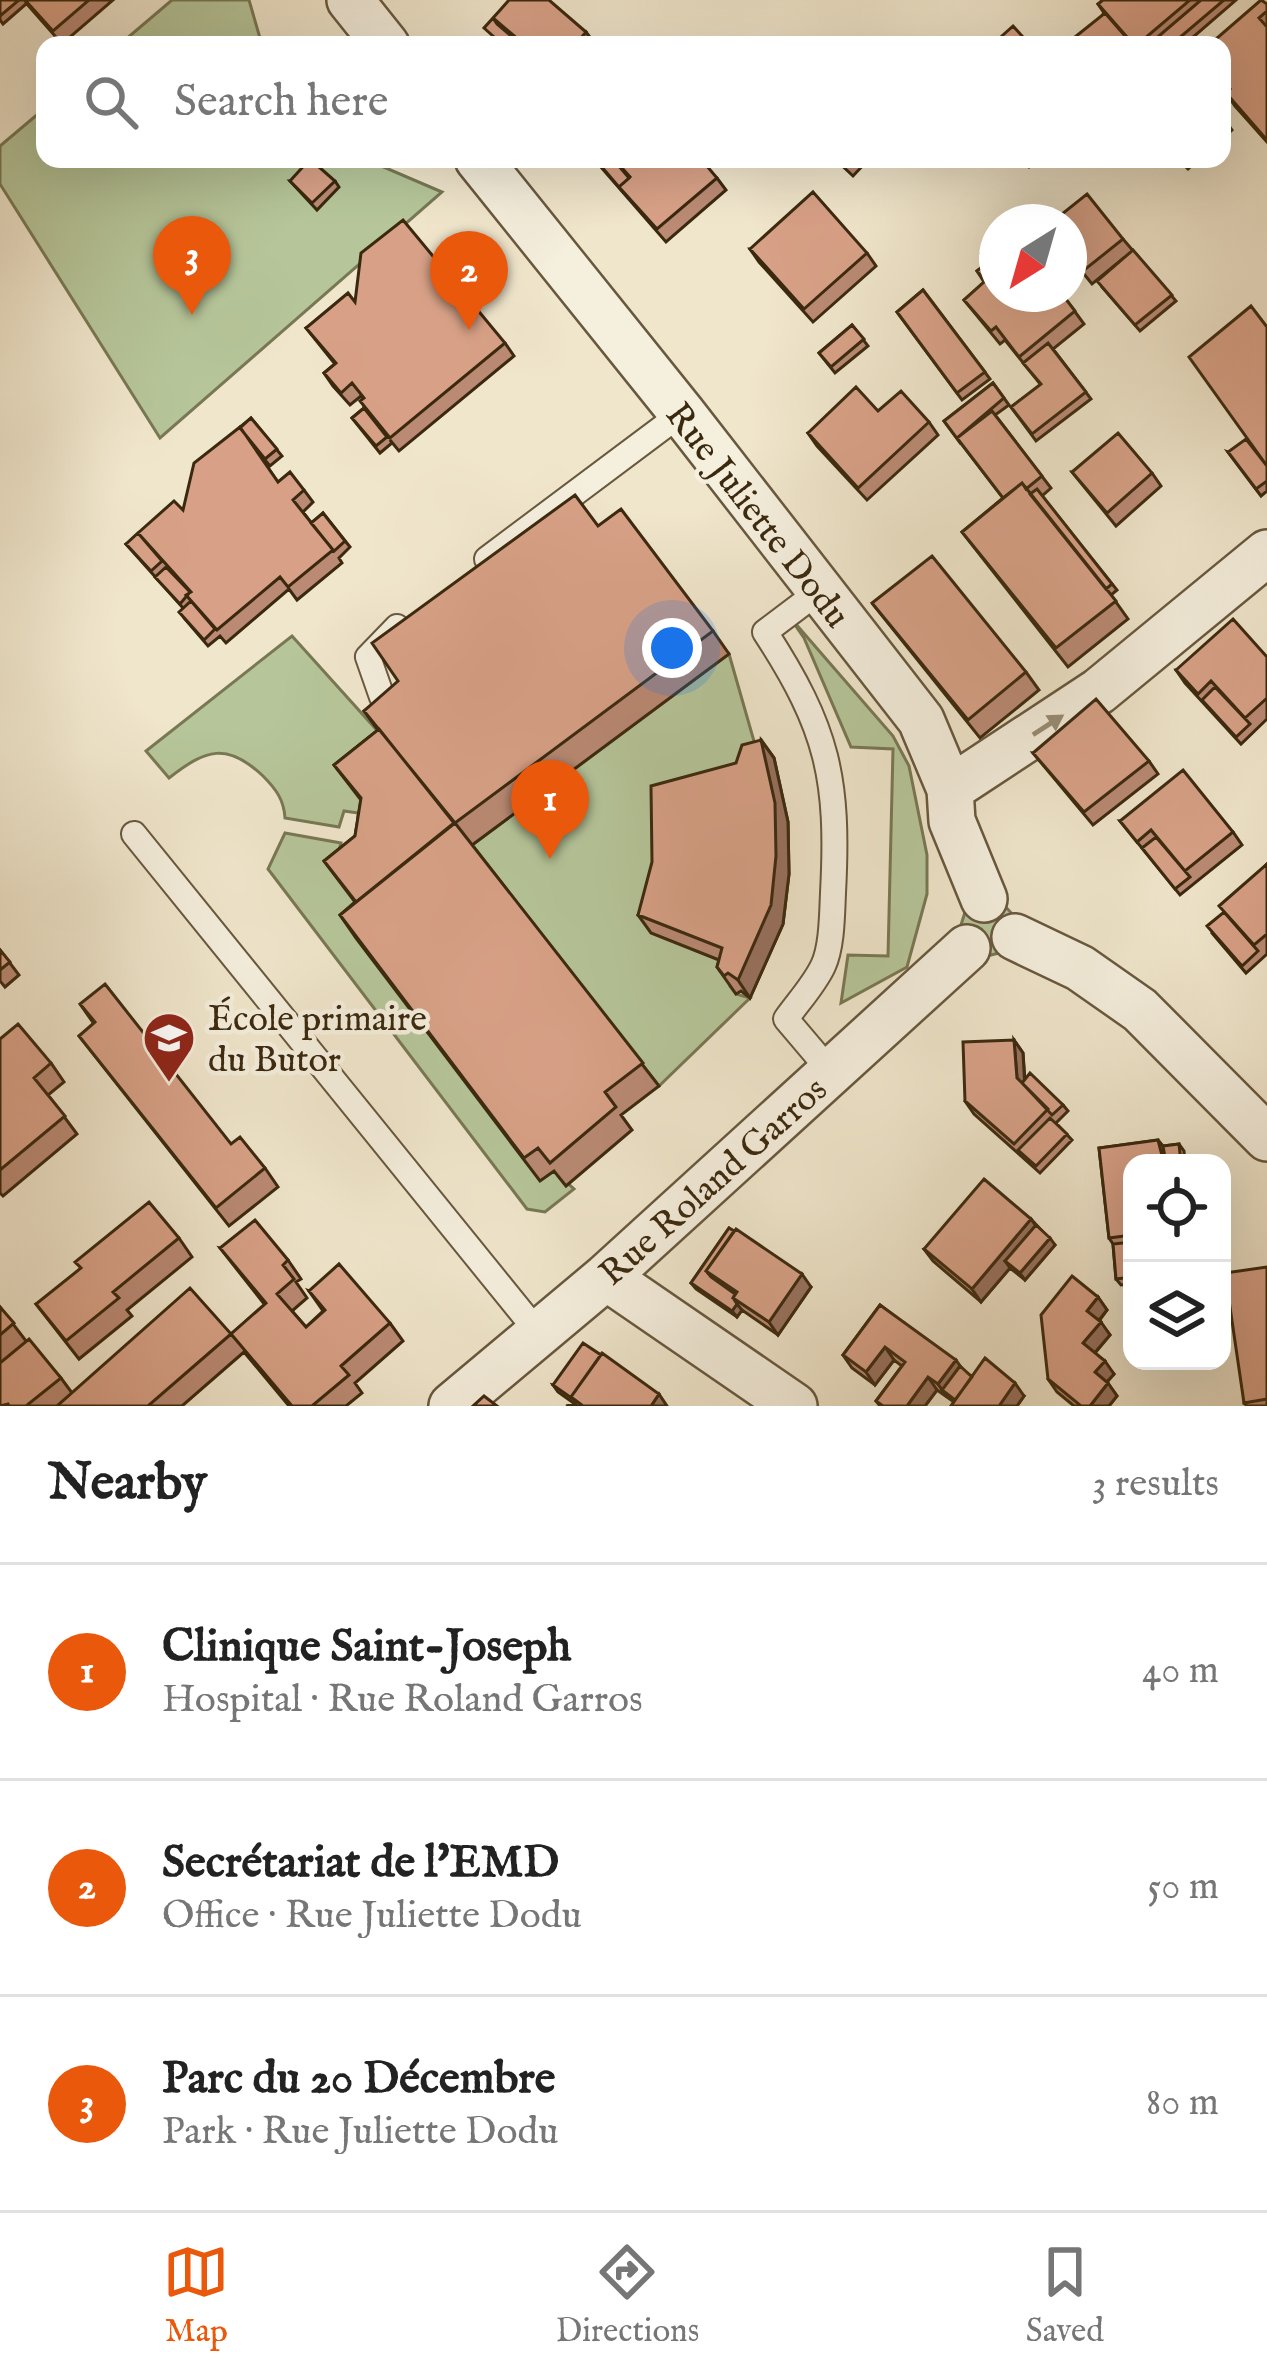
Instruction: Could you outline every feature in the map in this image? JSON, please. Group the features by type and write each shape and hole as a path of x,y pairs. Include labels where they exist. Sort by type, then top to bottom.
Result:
{"street":[{"path":"350,0 379,36"},
{"name":"Rue Juliette Dodu","path":"485,168 921,721 950,789 952,821 984,899"},
{"path":"950,789 1099,691 1267,553"},
{"path":"993,899 1015,917 1016,937 1011,946 983,957 967,948 958,931 959,922 968,907 993,899"},
{"path":"1016,937 1080,968 1140,1010 1267,1138"},
{"name":"Rue Roland Garros","path":"452,1406 607,1277 967,948"},
{"path":"607,1277 794,1406"}],"lane":[{"path":"463,578 682,413"},
{"path":"818,592 765,632 800,686 823,739 833,795 835,848 825,964 786,1019 831,1072"},
{"path":"382,697 368,657 426,605"},
{"path":"134,834 540,1335"}],"green space":[{"path":"172,0 249,0 259,36 130,36"},
{"path":"36,116 36,168 386,168 442,192 160,438 0,184 0,146"},
{"path":"788,615 893,736 909,766 927,855 927,894 907,967 841,1003 848,955 888,956 893,749 851,747 804,638"},
{"path":"292,636 392,747 374,817 358,828 358,813 344,811 339,827 285,818 281,800 263,776 227,754 206,756 169,778 146,751"},
{"path":"729,654 760,762 730,986 736,994 750,998 659,1086 471,846"},
{"path":"285,833 341,843 337,857 373,924 540,1180 554,1171 574,1189 545,1212 527,1209 268,869"},
{"path":"1002,903 1015,917 1003,952 983,957 959,931 967,906"}],"building":[{"path":"0,0 19,0 0,16"},
{"path":"25,0 89,0 53,31"},
{"path":"509,0 549,0 586,32 583,36 514,36 493,18"},
{"path":"1103,0 1190,0 1148,36 1126,36 1098,4"},
{"path":"1201,0 1224,0 1182,36 1159,36"},
{"path":"1261,0 1267,4 1259,18 1267,27 1267,140 1231,99 1231,36 1219,36"},
{"path":"1105,13 1125,36 1076,36"},
{"path":"493,18 511,36 493,36 484,28"},
{"path":"1013,26 1022,36 1002,36"},
{"path":"302,168 320,168 335,181 312,203 290,181"},
{"path":"603,168 621,168 629,178 619,187 624,193"},
{"path":"622,168 709,168 717,178 657,229 619,187 630,177"},
{"path":"813,192 867,253 804,309 750,249"},
{"path":"1087,194 1123,239 1087,268 1087,204 1074,204"},
{"path":"403,220 505,343 390,438 360,401 364,398 352,383 341,393 324,373 336,363 306,328 348,293 355,302 361,253"},
{"path":"1133,250 1172,295 1135,325 1097,281"},
{"path":"979,286 979,312 1074,312 1019,357 996,327 991,331 964,300"},
{"path":"923,290 985,372 957,393 897,312"},
{"path":"1251,306 1267,327 1267,466 1189,357"},
{"path":"852,325 864,339 831,367 819,353"},
{"path":"1048,343 1086,392 1032,434 1011,407 1041,384 1023,363"},
{"path":"993,383 1004,398 957,438 961,444 944,421"},
{"path":"856,387 878,411 901,391 929,422 858,488 808,433"},
{"path":"364,408 387,437 376,446 352,418"},
{"path":"992,411 1042,476 1026,489 1022,483 1003,498 957,438"},
{"path":"251,418 277,449 265,459 240,428"},
{"path":"240,427 278,482 290,472 304,490 293,500 333,550 288,587 280,577 217,630 186,595 191,592 138,533 174,501 183,510 194,463"},
{"path":"1118,433 1152,473 1107,513 1072,472"},
{"path":"1246,439 1267,466 1267,481 1256,489 1228,452"},
{"path":"1022,483 1116,601 1056,648 962,532"},
{"path":"1037,489 1112,584 1106,589 1030,494"},
{"path":"575,495 598,526 621,509 713,631 455,823 364,711 398,681 372,643"},
{"path":"323,513 345,541 334,551 311,523"},
{"path":"138,533 162,561 151,571 126,544"},
{"path":"932,556 1026,672 968,720 872,603"},
{"path":"166,567 190,592 180,604 155,577"},
{"path":"191,601 215,629 204,640 179,612"},
{"path":"1233,619 1267,657 1267,698 1245,718 1211,681 1198,694 1176,670"},
{"path":"1215,687 1250,724 1236,737 1202,700"},
{"path":"1096,699 1149,761 1084,812 1033,753"},
{"path":"379,729 454,823 356,902 324,861 355,836 361,798 334,765"},
{"path":"761,740 775,803 776,856 771,905 738,980 728,973 724,976 717,967 722,948 638,915 652,862 651,786 736,763 742,745"},
{"path":"1183,770 1233,832 1185,871 1151,830 1137,842 1120,821"},
{"path":"455,823 643,1063 605,1092 616,1107 550,1163 538,1148 524,1158 340,915"},
{"path":"1156,837 1190,877 1175,889 1142,848"},
{"path":"1267,864 1267,934 1254,945 1219,906"},
{"path":"1224,912 1258,951 1242,966 1207,926"},
{"path":"0,950 10,962 0,970"},
{"path":"105,984 231,1144 240,1137 265,1168 216,1208 79,1036 95,1022 80,1004"},
{"path":"18,1024 51,1063 34,1078 65,1116 0,1170 0,1039"},
{"path":"1014,1040 1017,1078 1048,1109 1014,1144 965,1101 963,1042"},
{"path":"1030,1073 1063,1105 1052,1115 1022,1083"},
{"path":"1050,1118 1067,1134 1036,1166 1018,1150"},
{"path":"1158,1140 1162,1154 1123,1154 1123,1236 1109,1238 1099,1148"},
{"path":"1179,1144 1180,1154 1164,1154 1163,1146"},
{"path":"984,1179 1031,1219 972,1289 924,1249"},
{"path":"149,1202 179,1238 113,1292 119,1298 66,1341 36,1304 81,1268 75,1262"},
{"path":"255,1220 288,1260 283,1265 294,1279 277,1294 306,1327 325,1310 309,1291 339,1264 390,1323 341,1366 349,1375 312,1406 292,1406 231,1334 266,1303 220,1248"},
{"path":"1036,1225 1050,1238 1020,1273 1005,1261"},
{"path":"729,1228 734,1231 706,1271 735,1294 737,1304 732,1311 691,1283"},
{"path":"736,1229 802,1274 769,1322 733,1298 737,1292 706,1271"},
{"path":"1123,1243 1123,1278 1116,1279 1113,1244"},
{"path":"1267,1267 1267,1399 1244,1403 1231,1314 1231,1272"},
{"path":"1072,1276 1098,1297 1087,1311 1101,1322 1083,1343 1105,1361 1095,1372 1108,1383 1090,1406 1081,1406 1048,1379 1041,1315"},
{"path":"190,1288 231,1334 148,1406 57,1406"},
{"path":"880,1305 956,1360 938,1384 928,1377 907,1406 883,1406 876,1401 905,1362 885,1347 866,1372 843,1355"},
{"path":"0,1307 14,1323 0,1335"},
{"path":"29,1339 61,1378 26,1406 0,1406 0,1363"},
{"path":"583,1343 601,1355 571,1397 577,1402 553,1385"},
{"path":"602,1353 659,1394 651,1406 583,1406 571,1397"},
{"path":"985,1358 1015,1383 999,1406 951,1406"},
{"path":"960,1366 972,1377 955,1400 942,1390"},
{"path":"484,1396 497,1406 473,1406"}],"place":[{"name":"Parc du 20 Décembre","path":"192,315"},
{"name":"Secrétariat de l'EMD","path":"469,330"},
{"name":"Clinique Saint-Joseph","path":"550,859"},
{"name":"École primaire du Butor","path":"169,1084"}]}
